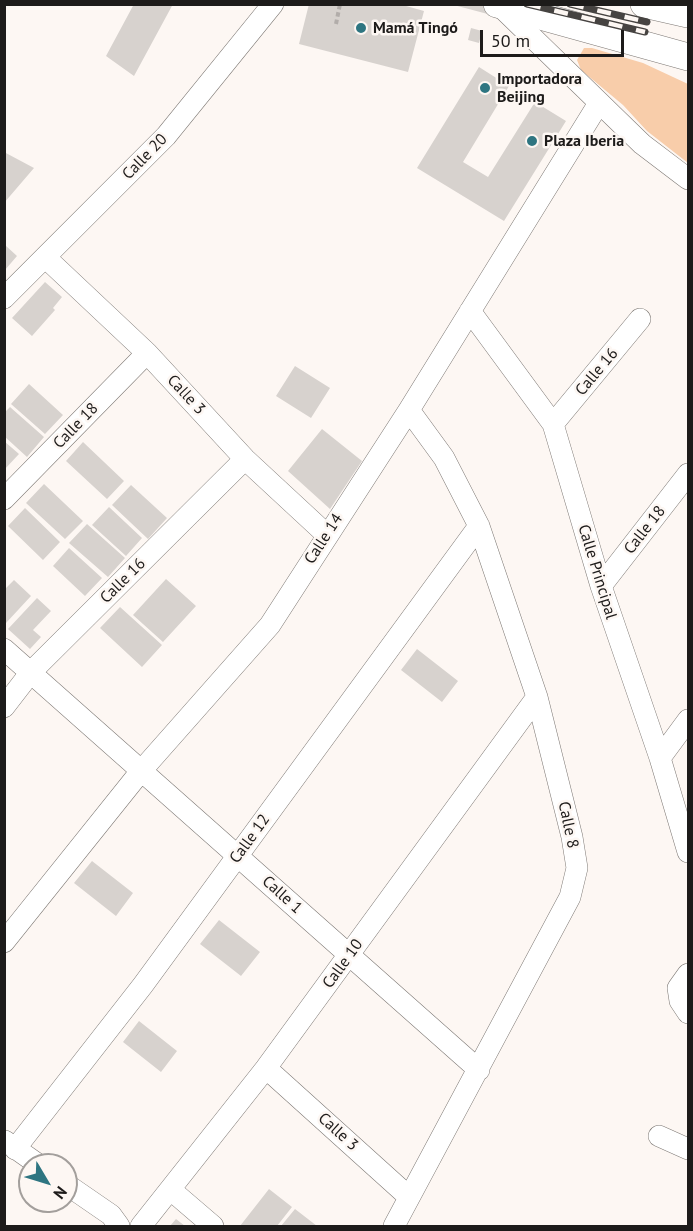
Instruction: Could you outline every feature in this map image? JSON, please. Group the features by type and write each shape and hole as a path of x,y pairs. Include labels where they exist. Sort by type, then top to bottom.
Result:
{"main road":[{"path":"644,4 688,14"},
{"path":"498,5 688,57"}],"street":[{"name":"Calle 20","path":"4,298 166,136 273,4"},
{"path":"498,5 642,144 688,178"},
{"name":"Calle 14","path":"4,942 141,771 270,625 409,410 599,103"},
{"name":"Calle 3","path":"45,256 147,353 245,459 327,535"},
{"name":"Calle Principal","path":"470,311 553,424 601,586 660,758 688,852"},
{"name":"Calle 16","path":"553,424 640,320"},
{"name":"Calle 18","path":"4,498 147,353"},
{"name":"Calle 8","path":"394,1227 570,897 577,868 572,837 537,697 479,526 444,458 409,410"},
{"name":"Calle 16","path":"4,707 31,672 245,459"},
{"name":"Calle 18","path":"601,586 688,474"},
{"name":"Calle 12","path":"10,1144 143,986 479,526"},
{"name":"Calle 1","path":"4,649 478,1070"},
{"name":"Calle 10","path":"141,1227 266,1068 537,697"},
{"path":"660,758 688,720"},
{"path":"683,981 680,1001 688,1013"},
{"name":"Calle 3","path":"266,1068 409,1197"},
{"path":"659,1136 688,1149"},
{"path":"10,1144 22,1153"},
{"path":"171,1190 213,1227"},
{"path":"78,1192 111,1215 119,1227"}],"path":[{"path":"336,24 340,4"}],"shaded area":[{"path":"584,48 592,48 643,63 688,84 688,163 647,131 623,105 581,70 577,60"}],"building":[{"path":"134,4 173,4 134,76 106,56"},
{"name":"Mamá Tingó","path":"309,4 399,4 424,11 408,72 299,44"},
{"path":"450,4 535,4 529,25"},
{"path":"471,28 482,31 479,43 468,40"},
{"name":"Plaza Iberia","path":"479,67 509,86 463,162 488,177 535,102 566,121 504,221 417,168"},
{"path":"4,152 34,168 4,203"},
{"path":"5,245 17,256 5,270"},
{"path":"45,282 62,297 53,308 55,310 32,336 12,318"},
{"path":"295,366 330,388 311,418 276,396"},
{"path":"29,384 63,415 45,434 11,404"},
{"path":"10,407 44,437 27,457 4,436 4,413"},
{"path":"322,429 362,461 330,509 288,471"},
{"path":"4,441 19,454 4,470"},
{"path":"83,442 124,481 107,499 66,461"},
{"path":"44,484 83,521 65,539 26,503"},
{"path":"131,485 167,518 148,539 112,505"},
{"path":"109,507 142,538 126,556 92,525"},
{"path":"25,508 60,542 43,560 8,526"},
{"path":"87,524 125,558 108,577 69,543"},
{"path":"69,548 102,578 85,596 53,566"},
{"path":"166,579 196,606 163,642 133,615"},
{"path":"14,580 31,596 6,623 4,590"},
{"path":"37,598 51,611 33,630 41,637 30,649 8,629"},
{"path":"120,607 162,645 142,667 100,628"},
{"path":"417,649 458,681 442,702 401,670"},
{"path":"92,861 133,893 116,916 74,883"},
{"path":"219,920 260,952 241,976 200,944"},
{"path":"139,1021 177,1051 161,1072 123,1042"},
{"path":"269,1189 292,1207 277,1226 240,1226"},
{"path":"295,1209 317,1226 281,1226"},
{"path":"176,1219 185,1226 170,1226"}],"railway":[{"path":"527,4 645,32"},
{"path":"570,4 647,22"}],"place":[{"name":"Mamá Tingó","path":"361,28"},
{"name":"Importadora Beijing","path":"485,88"},
{"name":"Plaza Iberia","path":"532,141"}]}
